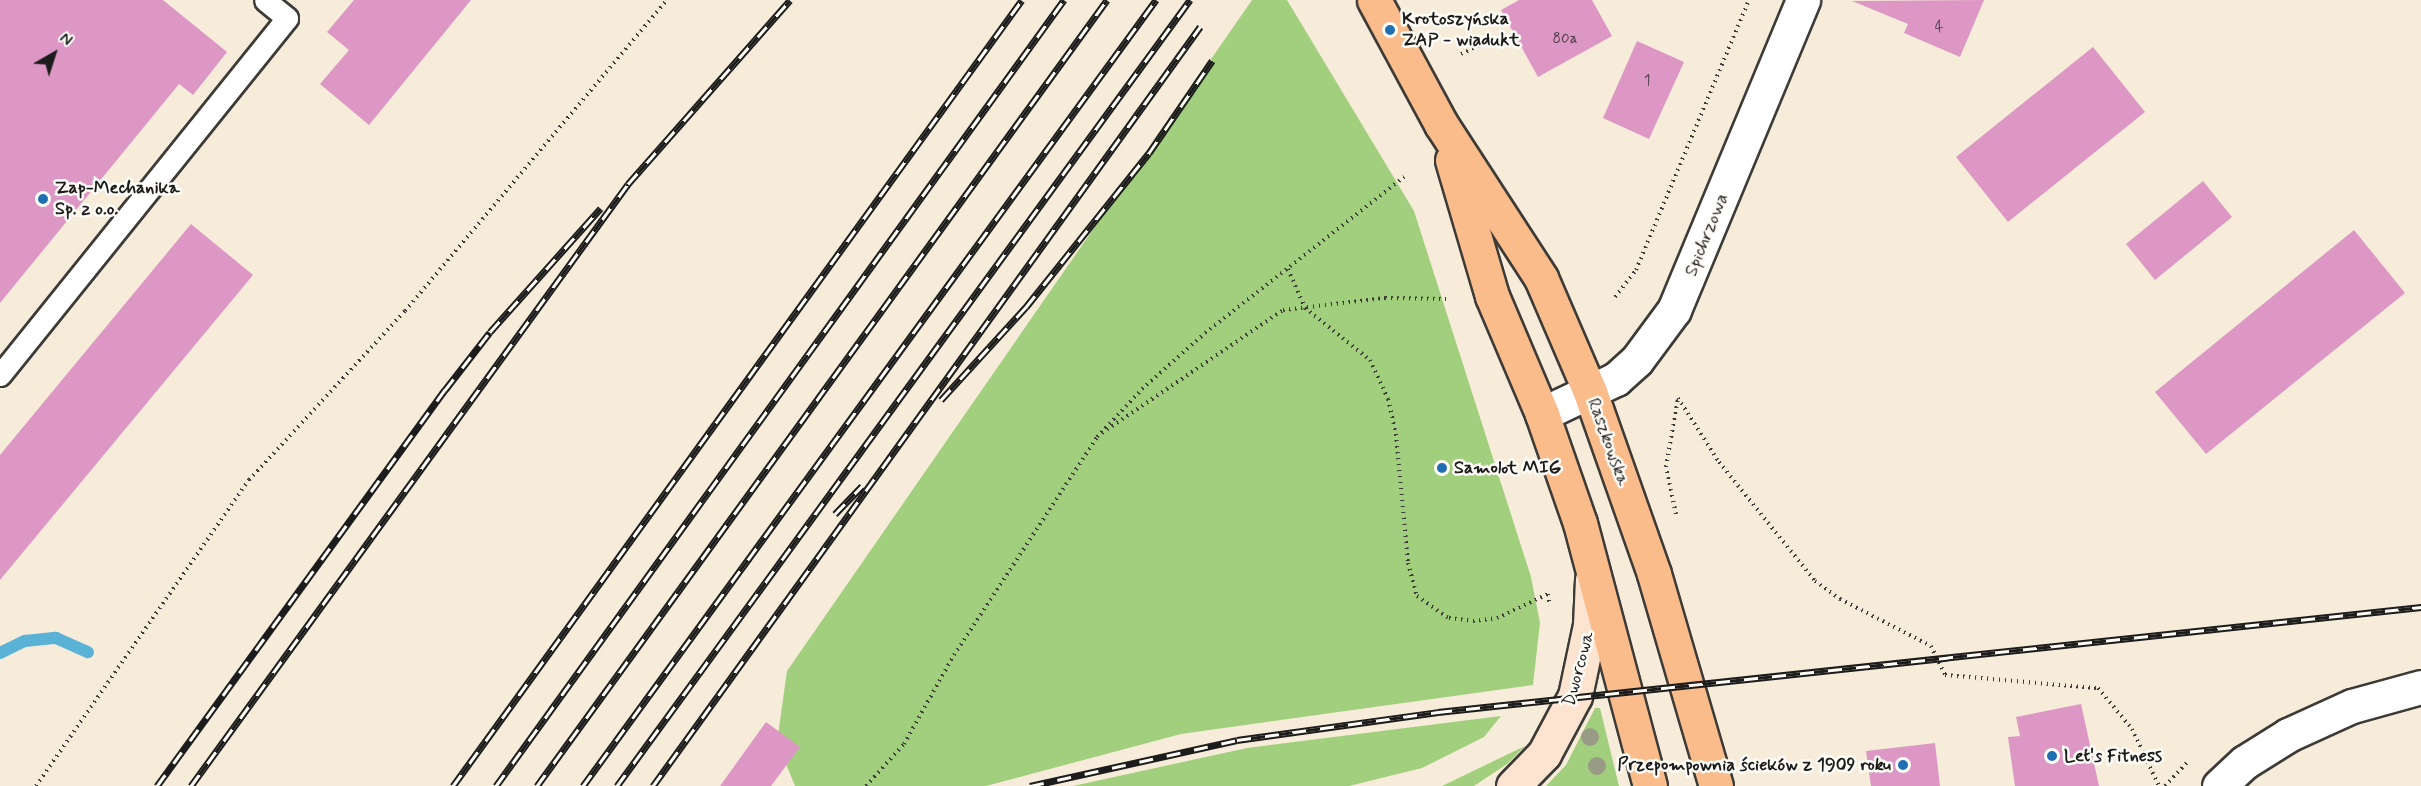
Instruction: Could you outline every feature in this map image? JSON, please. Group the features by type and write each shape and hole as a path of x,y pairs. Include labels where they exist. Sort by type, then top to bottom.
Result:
{"main road":[{"name":"Raszkowska","path":"1374,0 1441,124 1541,278 1590,392 1654,574 1716,786"},
{"name":"Raszkowska","path":"1441,124 1492,296 1542,414 1592,569 1650,786"},
{"name":"Dworcowa","path":"1513,786 1544,754 1575,696 1590,625 1592,569"}],"street":[{"name":"Spichrzowa","path":"1542,414 1616,379 1637,360 1683,293 1803,0"},
{"path":"2219,786 2245,762 2288,735 2352,705 2421,687"}],"lane":[{"path":"0,375 287,18 265,0"}],"path":[{"path":"36,786 249,480 405,311 668,0"},
{"path":"1615,297 1636,270 1749,0"},
{"path":"1461,54 1499,36"},
{"path":"866,786 904,744 954,655 1097,437 1142,389 1205,333 1404,177"},
{"path":"1288,269 1305,308 1370,360 1388,399 1396,434 1408,563 1418,596 1449,618 1473,621 1497,618 1548,594"},
{"path":"1097,437 1283,310 1385,298 1446,299"},
{"path":"1678,398 1719,462 1815,581 1840,599 1931,645 1945,675 2098,688 2132,729 2159,786"}],"green space":[{"path":"1252,0 1287,0 1414,211 1531,577 1540,623 1533,685 1181,734 986,786 795,786 777,742 787,671"},
{"path":"1595,708 1600,708 1619,786 1546,786 1566,765"},
{"path":"1501,716 1484,737 1422,768 1349,786 1073,786 1247,748"},
{"path":"1525,746 1507,764 1474,786 1442,786"}],"building":[{"name":"Zap-Mechanika Sp. z o.o.","path":"0,0 163,0 227,52 193,95 179,84 0,303"},
{"path":"354,0 471,0 369,125 320,84 349,50 327,32"},
{"path":"1519,0 1592,0 1612,36 1538,77 1501,10"},
{"path":"1984,0 1960,57 1904,33 1908,24 1852,1"},
{"path":"1637,41 1684,62 1649,139 1603,118"},
{"path":"2093,47 2145,112 2008,222 1956,157"},
{"path":"2203,181 2232,217 2155,280 2126,244"},
{"path":"191,224 253,275 0,580 0,455"},
{"path":"2354,230 2405,293 2206,454 2155,392"},
{"name":"Let's Fitness","path":"2081,704 2099,786 2015,786 2008,737 2020,736 2016,717"},
{"path":"766,722 800,747 771,786 720,786"},
{"name":"Przepompownia ścieków z 1909 roku","path":"1935,743 1940,786 1871,786 1866,751"}],"waterway":[{"path":"0,653 25,641 56,638 88,652"}],"railway":[{"path":"191,786 628,184 790,0"},
{"path":"453,786 1022,0"},
{"path":"496,786 1064,0"},
{"path":"537,786 1107,0"},
{"path":"583,786 1156,0"},
{"path":"617,786 1190,0"},
{"path":"653,786 1200,27"},
{"path":"941,400 1026,307 1149,153 1212,61"},
{"path":"157,786 445,390 490,332 601,208"},
{"path":"835,514 862,486"},
{"path":"1030,786 1237,740 1438,712 2421,607"}],"place":[{"name":"Krotoszyńska ZAP - wiadukt","path":"1390,30"},
{"name":"Zap-Mechanika Sp. z o.o.","path":"43,199"},
{"name":"Samolot MIG","path":"1442,468"},
{"name":"Let's Fitness","path":"2052,756"},
{"name":"Przepompownia ścieków z 1909 roku","path":"1903,765"}]}
